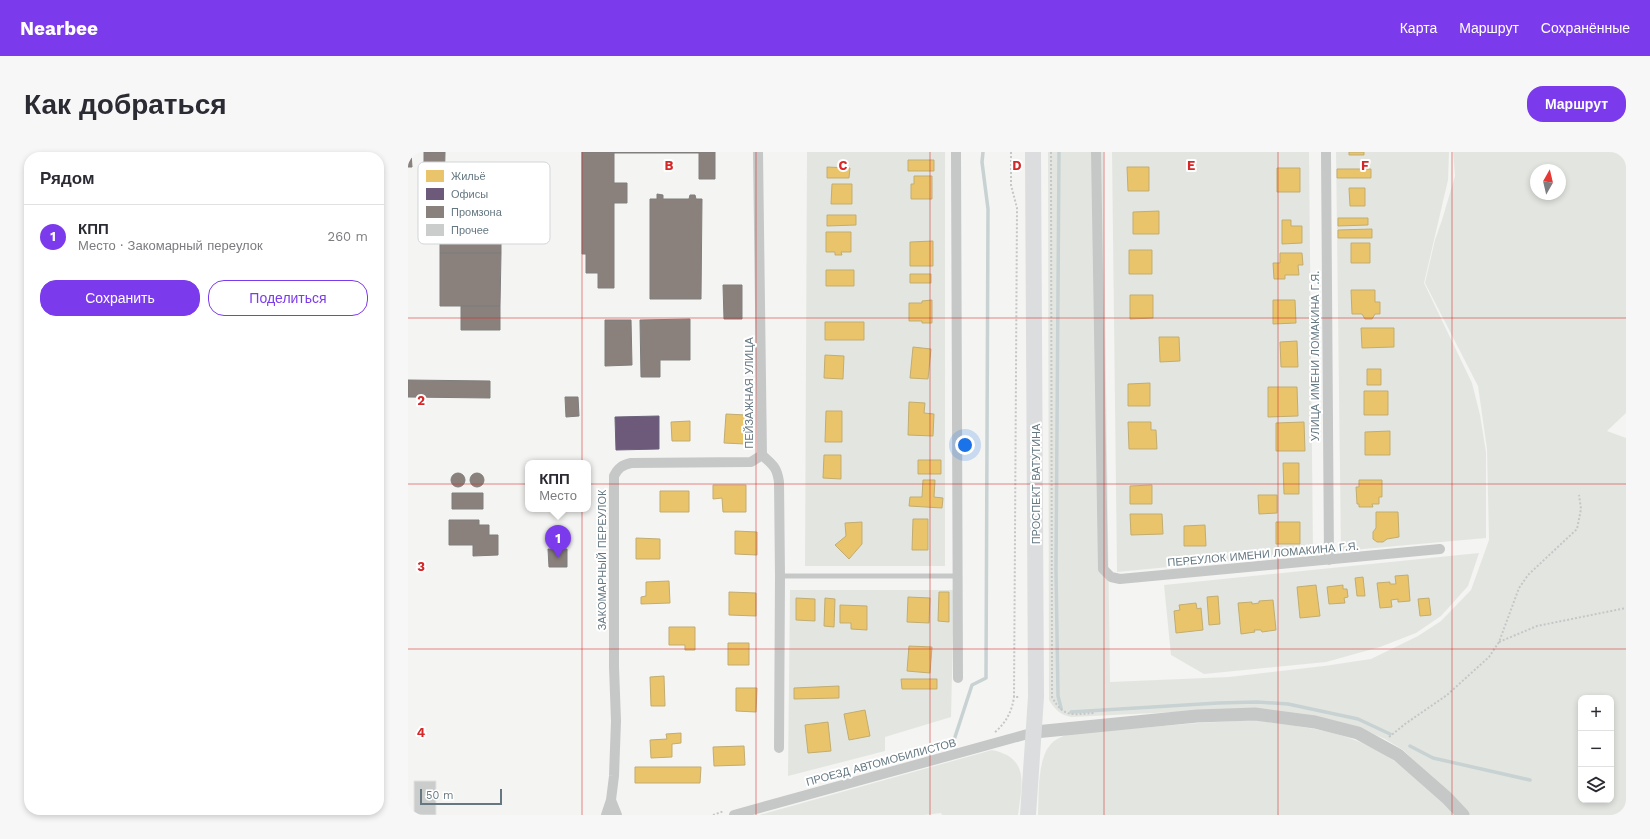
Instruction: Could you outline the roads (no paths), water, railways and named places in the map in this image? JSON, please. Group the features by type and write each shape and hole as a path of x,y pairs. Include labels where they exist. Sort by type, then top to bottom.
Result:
{"main road":[{"name":"ПРОСПЕКТ ВАТУТИНА","path":"1028,815 1035,732 1036,697 1033,152"}],"street":[{"name":"ПЕЙЗАЖНАЯ УЛИЦА","path":"758,152 762,455 777,471 779,482 779,748"},
{"path":"956,152 958,678"},
{"name":"ПЕРЕУЛОК ИМЕНИ ЛОМАКИНА Г.Я.","path":"1096,152 1103,569 1110,577 1120,579 1440,550"},
{"name":"УЛИЦА ИМЕНИ ЛОМАКИНА Г.Я.","path":"1326,152 1329,560"},
{"name":"ЗАКОМАРНЫЙ ПЕРЕУЛОК","path":"606,815 611,800 614,776 616,721 614,667 614,476 618,469 631,462 751,462 762,455"},
{"path":"1035,732 1198,716 1255,714 1322,724 1358,733 1398,755 1447,798 1463,815"},
{"name":"ПРОЕЗД АВТОМОБИЛИСТОВ","path":"734,815 1035,732"},
{"name":"ЗАКОМАРНЫЙ ПЕРЕУЛОК","path":"611,800 617,815"}],"lane":[{"path":"780,576 958,576"}],"waterway":[{"path":"954,740 972,685 986,678 988,209 982,162 983,152"},
{"path":"1059,152 1056,570 1058,696 1061,708"},
{"path":"1071,712 1218,703 1257,702 1288,704 1358,719 1390,734"},
{"path":"1410,746 1433,758 1530,780"}],"place":[{"name":"КПП","path":"558,558"}]}
